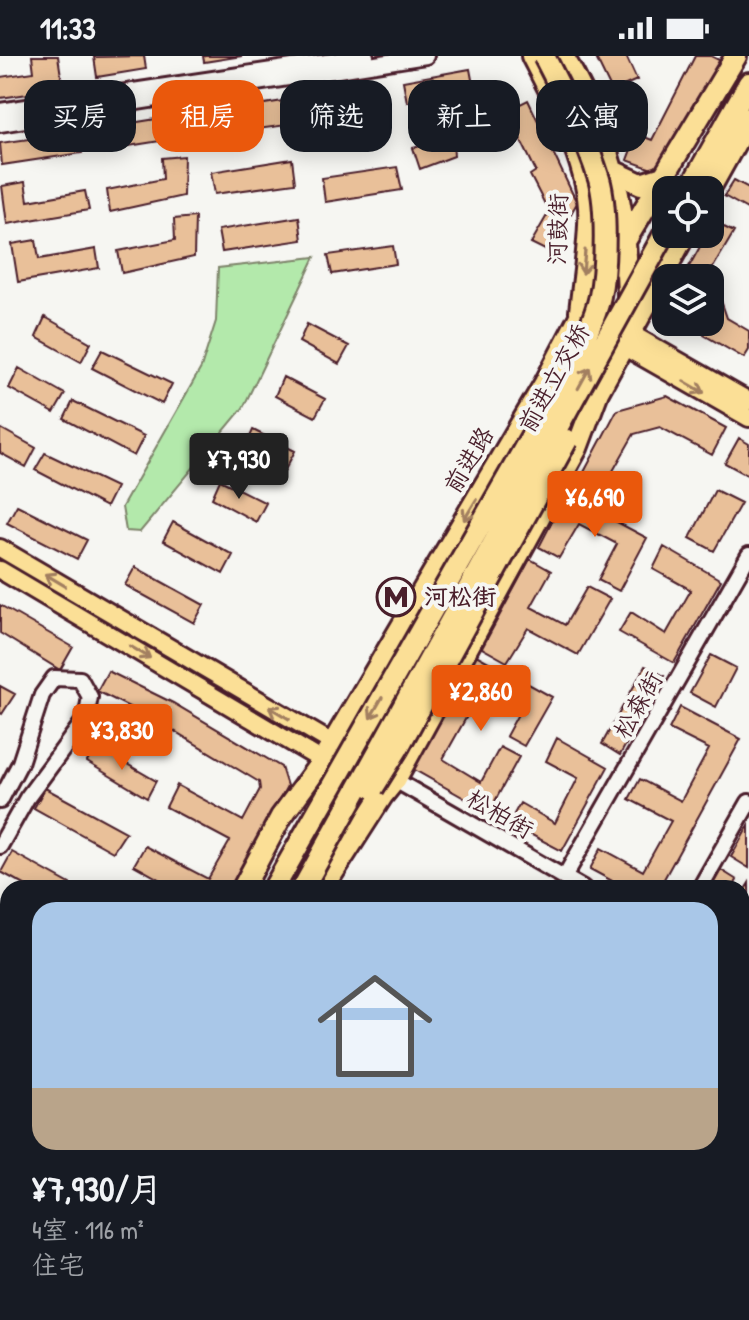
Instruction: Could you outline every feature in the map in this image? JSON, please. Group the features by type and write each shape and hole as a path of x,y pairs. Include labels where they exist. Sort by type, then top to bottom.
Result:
{"highway":[{"name":"河鼓街","path":"532,56 564,119 587,194 589,207 579,318"},
{"name":"前进立交桥","path":"279,880 557,391 600,296 604,237 600,181 568,103 544,56"},
{"path":"563,56 580,85 602,135 613,171 622,212 626,340"},
{"name":"前进路","path":"666,176 736,56"},
{"path":"697,176 749,83"},
{"path":"717,176 749,118"},
{"path":"613,171 641,184 652,180"},
{"name":"前进路","path":"247,880 281,817 327,752 545,383 579,318 652,199"},
{"name":"前进立交桥","path":"308,880 657,248"},
{"path":"328,880 388,788 577,448 598,392 677,248"},
{"path":"326,848 358,811 398,748 585,406 598,392"},
{"path":"259,880 327,752"}],"main road":[{"path":"579,318 749,401"},
{"path":"626,340 749,418"},
{"path":"0,548 388,788"},
{"path":"0,570 327,752"}],"street":[{"path":"0,111 366,56"},
{"path":"0,124 426,56"},
{"name":"松森街","path":"565,876 749,555"},
{"path":"0,801 20,763 42,695 54,678 80,679 90,697 86,718 27,798 0,846"},
{"name":"松柏街","path":"388,788 571,880"},
{"path":"705,880 749,802"}],"green space":[{"path":"315,257 243,408 140,532 126,531 122,507 201,368 216,321 218,268"}],"building":[{"path":"32,56 58,56 62,80 24,80 24,95 0,98 0,77 34,72"},
{"path":"144,56 146,69 97,77 94,57"},
{"path":"203,56 242,56 204,62"},
{"path":"595,56 626,56 637,80 607,80"},
{"path":"695,56 711,56 721,61 663,173 627,160 630,152 648,152 648,138 652,140"},
{"path":"470,69 472,80 409,80"},
{"path":"408,80 408,102 407,102 403,81"},
{"path":"528,100 536,117 536,152 553,152 577,203 549,252 531,243 549,212 530,175 536,171 520,138 520,104"},
{"path":"280,101 280,126 264,128 264,104"},
{"path":"152,120 152,142 136,145 136,122"},
{"path":"24,140 24,152 82,153 2,165 0,143"},
{"path":"414,152 454,152 454,156 420,169"},
{"path":"184,156 183,196 110,212 107,190 163,179 162,158"},
{"path":"292,159 295,183 215,194 211,172"},
{"path":"397,167 402,190 325,202 322,178"},
{"path":"734,180 749,188 749,210 724,196"},
{"path":"25,182 28,201 85,191 89,210 7,224 2,186"},
{"path":"195,217 194,257 122,273 118,251 175,240 174,219"},
{"path":"299,217 302,240 222,252 218,230"},
{"path":"724,227 734,232 715,264 690,264 699,248 724,248"},
{"path":"36,240 39,259 96,249 99,268 18,282 12,244"},
{"path":"393,246 396,264 332,274 328,255"},
{"path":"724,309 727,318 749,331 749,350 744,358 706,336 724,336"},
{"path":"45,317 91,343 81,362 36,337"},
{"path":"307,324 349,346 339,364 299,342"},
{"path":"102,350 172,384 162,404 92,368"},
{"path":"19,368 65,394 54,413 9,388"},
{"path":"283,377 325,399 315,417 275,396"},
{"path":"667,396 726,428 712,455 660,427 634,434 605,485 583,474 617,410"},
{"path":"73,401 144,436 134,456 64,419"},
{"path":"0,428 36,448 26,467 0,453"},
{"path":"253,430 295,451 285,470 245,448"},
{"path":"739,438 749,444 749,476 725,463"},
{"path":"45,453 116,487 106,507 35,470"},
{"path":"220,480 266,503 256,522 212,498"},
{"path":"715,490 741,503 714,551 690,538"},
{"path":"566,495 647,538 619,591 598,580 617,544 579,524 559,558 539,547"},
{"path":"17,505 87,540 77,559 7,523"},
{"path":"173,522 233,555 223,574 163,541"},
{"path":"664,547 721,580 674,663 619,632 631,612 666,634 691,590 653,569"},
{"path":"530,559 551,571 531,607 565,625 587,587 610,599 578,655 528,628 507,662 482,648"},
{"path":"135,567 204,605 194,623 125,585"},
{"path":"0,605 73,647 60,670 0,633"},
{"path":"476,655 552,697 524,746 506,736 523,705 485,684 443,759 481,782 500,747 519,757 489,812 413,769"},
{"path":"711,655 736,668 716,707 690,693"},
{"path":"645,666 664,676 620,755 602,744"},
{"path":"108,671 173,703 281,767 287,786 235,880 161,880 134,865 145,846 208,879 230,841 166,807 177,785 243,821 260,789 259,782 159,722 97,691"},
{"path":"0,686 15,694 2,714 0,713"},
{"path":"680,707 741,739 663,880 610,880 590,869 601,848 643,871 671,821 629,799 640,779 681,801 709,749 669,729"},
{"path":"557,738 608,767 562,851 509,823 520,803 555,823 578,778 546,761"},
{"path":"96,746 156,781 147,798 87,762"},
{"path":"45,788 126,832 113,852 34,808"},
{"path":"749,825 749,868 731,857"},
{"path":"12,852 63,880 16,880 1,872"},
{"path":"721,870 737,880 715,880"}],"place":[{"name":"河松街","path":"396,597"}]}
